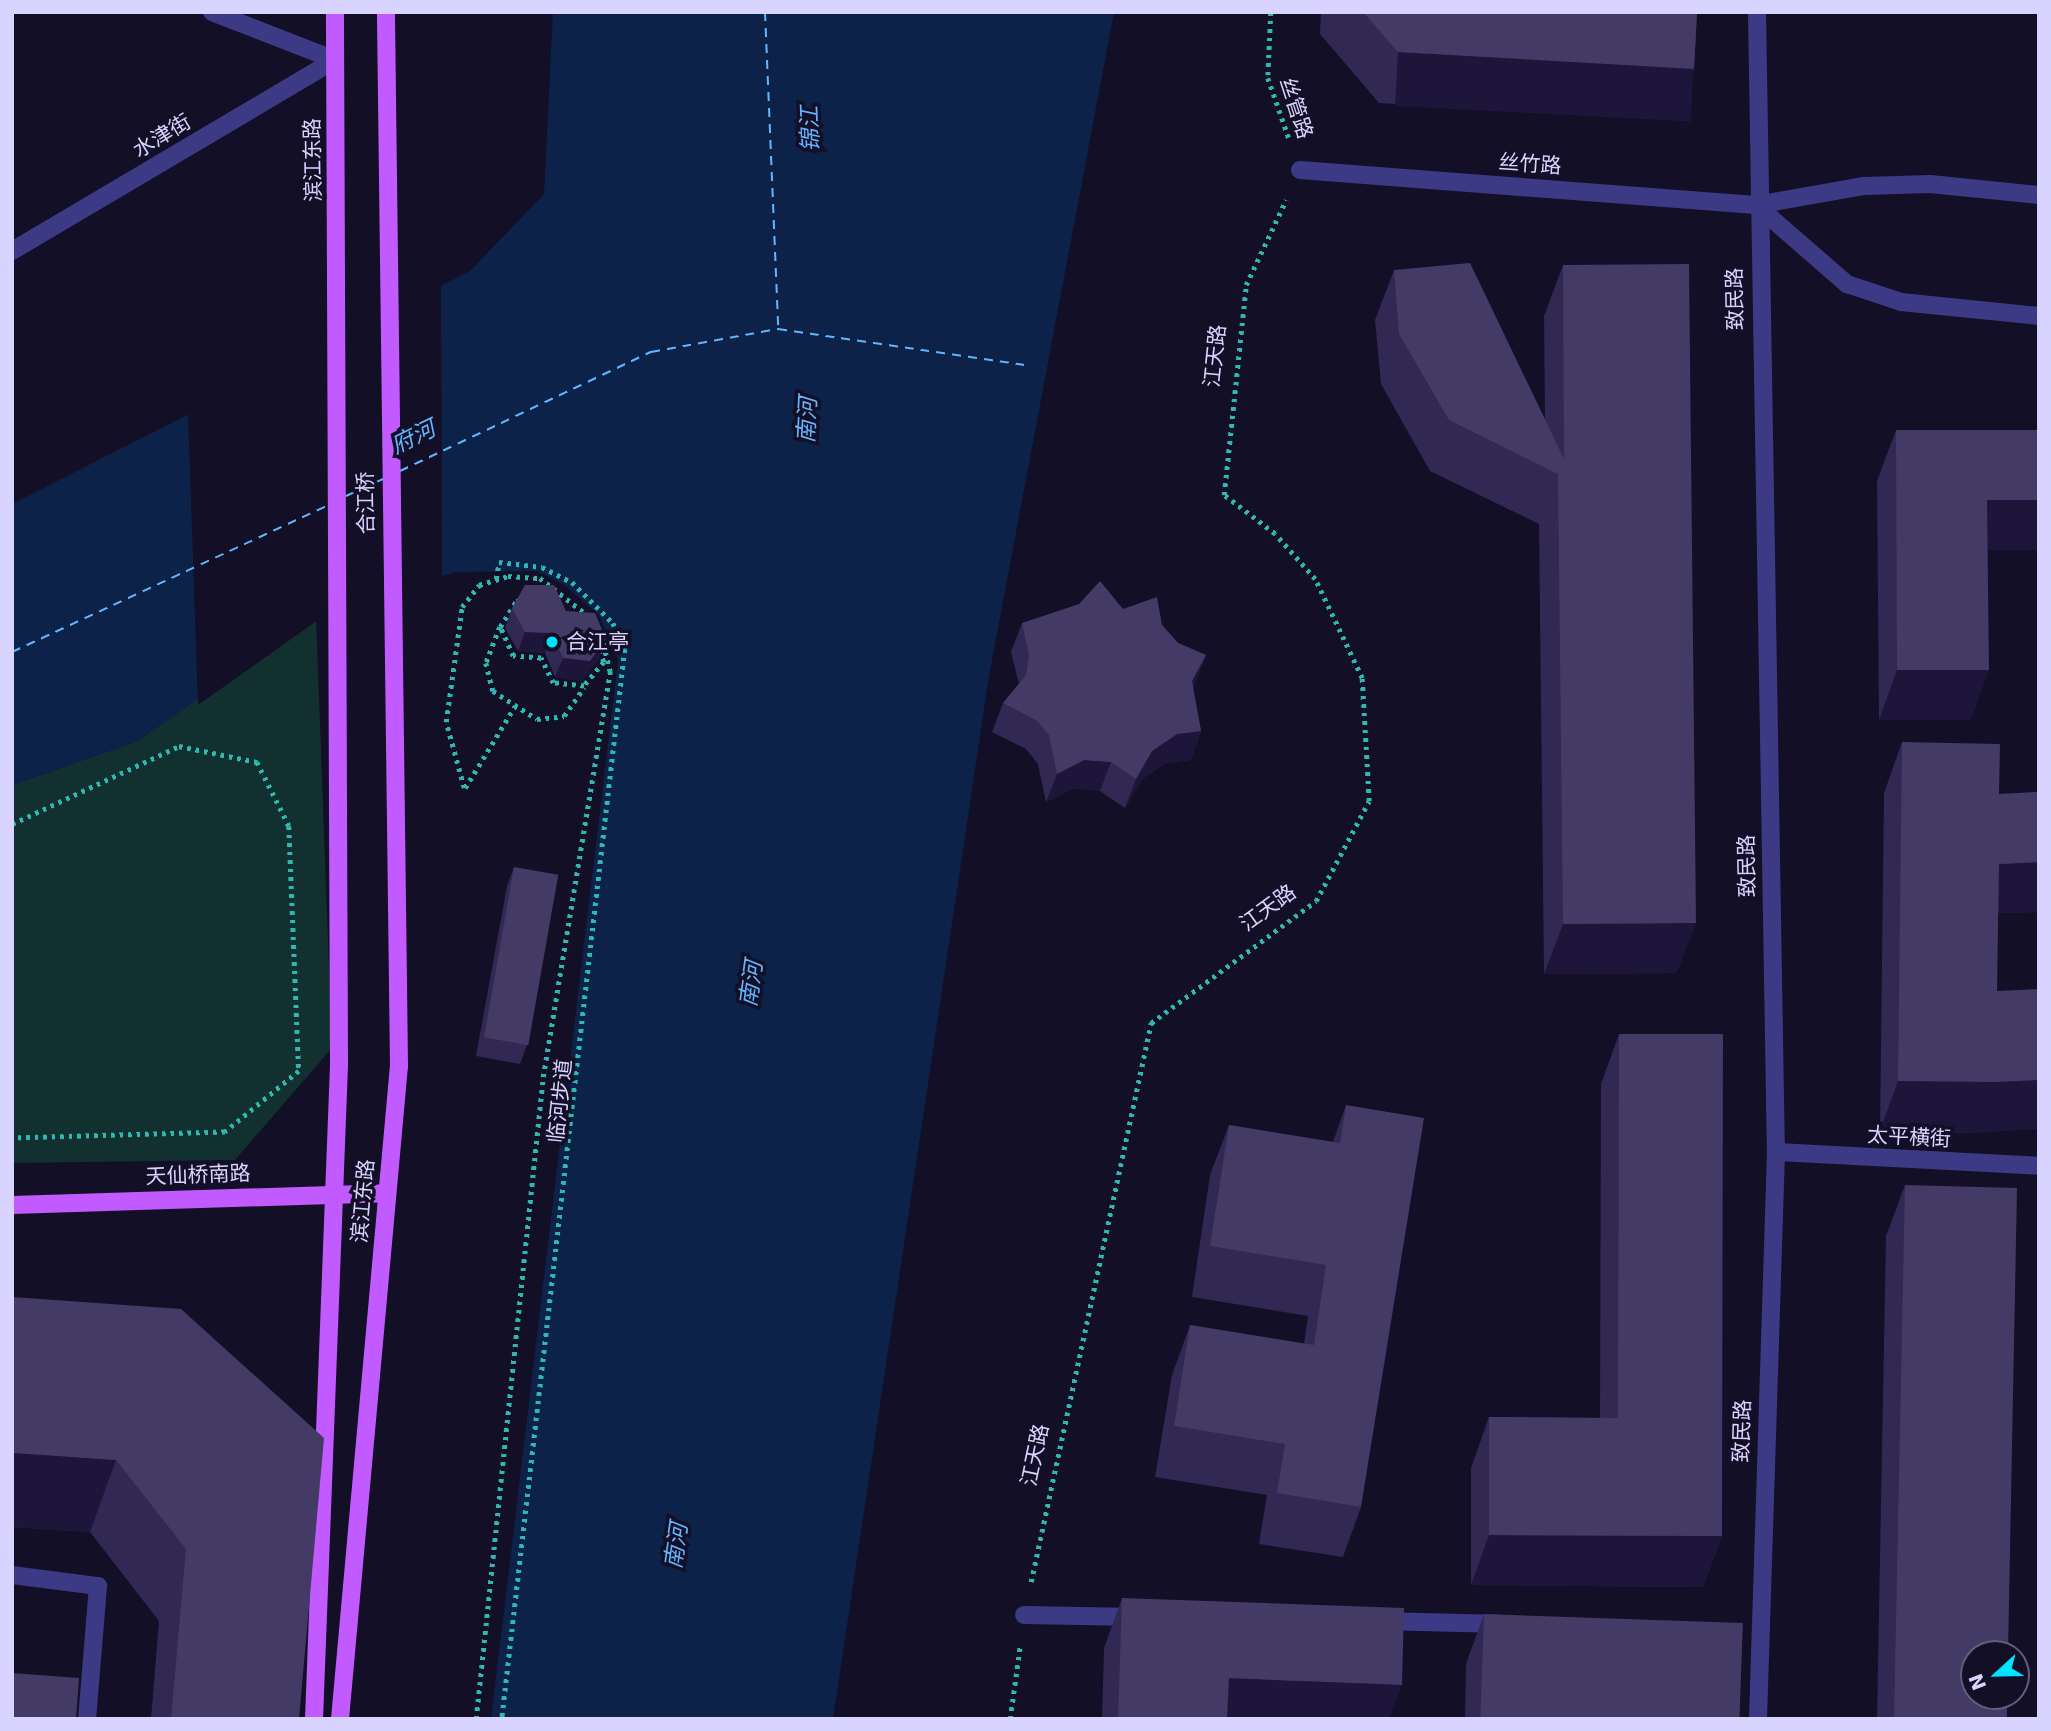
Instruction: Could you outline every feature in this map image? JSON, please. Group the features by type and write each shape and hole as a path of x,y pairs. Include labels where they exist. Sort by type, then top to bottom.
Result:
{"main road":[{"name":"滨江东路","path":"335,12 338,307"},
{"name":"合江桥","path":"386,12 391,685"},
{"name":"合江桥","path":"338,307 340,709"},
{"name":"滨江东路","path":"341,1719 399,1066 391,685"},
{"name":"滨江东路","path":"314,1719 337,1193 340,709"},
{"name":"天仙桥南路","path":"12,1205 386,1193"}],"street":[{"path":"212,12 335,60"},
{"name":"致民路","path":"1757,12 1756,205 1776,1152 1751,1628 1758,1719"},
{"name":"水津街","path":"12,251 335,60"},
{"name":"丝竹路","path":"1300,170 1756,205 1864,186 1930,184 2039,195"},
{"path":"1756,205 1847,284 1901,302 2039,316"},
{"name":"太平横街","path":"1776,1152 2039,1166"},
{"path":"12,1575 98,1586 87,1719"},
{"path":"1024,1615 1163,1617"},
{"path":"1356,1621 1522,1624"}],"path":[{"name":"丝管路","path":"1271,12 1268,78 1300,170"},
{"name":"江天路","path":"1010,1719 1024,1615 1151,1023 1316,901 1369,801 1362,678 1315,579 1276,534 1224,495 1245,285 1300,170"},
{"name":"临河步道","path":"496,579 499,562 542,567 572,582 613,623 625,649 502,1719"},
{"path":"476,1719 543,1077 610,672 593,622 566,593 540,578 496,579 479,585 461,607 446,722 464,788 515,705"},
{"path":"550,600 563,626 590,627 604,662 564,716 537,719 515,705 493,691 486,663 500,627 516,601 550,600"},
{"path":"500,627 513,656 541,657 553,684 584,686"},
{"path":"12,824 179,746 257,762 289,826 299,1071 225,1132 12,1138"}],"green space":[{"path":"316,616 332,1048 235,1160 12,1163 12,785 137,741"}],"water":[{"path":"553,12 1114,12 989,676 833,1719 491,1719 618,660 598,614 563,584 537,571 456,572 317,616 137,741 12,785 12,504 470,271 544,194"}],"pier":[{"path":"441,282 442,580 318,620 198,705 188,413"}],"building":[{"path":"1363,12 1697,12 1694,69 1398,52"},
{"path":"1470,263 1564,459 1563,265 1689,264 1696,923 1563,924 1558,474 1449,420 1399,334 1394,270"},
{"path":"1896,430 2039,430 2039,500 1987,500 1989,670 1897,670"},
{"path":"1100,581 1123,609 1157,597 1162,625 1178,643 1206,655 1192,681 1201,731 1177,734 1152,751 1136,779 1111,762 1084,760 1057,774 1049,735 1036,720 1003,703 1026,675 1029,655 1022,623 1079,604"},
{"path":"525,585 554,585 566,611 595,613 606,639 590,661 563,658 552,633 525,632 512,608"},
{"path":"1902,742 2000,744 1999,794 2039,792 2039,862 1999,864 1997,991 2039,989 2039,1080 1898,1081"},
{"path":"514,867 558,875 528,1045 484,1037"},
{"path":"1619,1034 1723,1034 1722,1536 1489,1535 1489,1417 1618,1418"},
{"path":"1346,1105 1424,1118 1361,1507 1277,1493 1285,1444 1174,1426 1190,1325 1314,1345 1326,1265 1210,1246 1229,1125 1340,1143"},
{"path":"1905,1185 2017,1188 2008,1640 1960,1640 1960,1710 2007,1710 2007,1719 1894,1719"},
{"path":"12,1297 181,1309 324,1438 299,1719 171,1719 186,1549 116,1460 12,1453"},
{"path":"1122,1598 1404,1608 1402,1685 1229,1678 1227,1719 1118,1719"},
{"path":"1484,1614 1743,1623 1739,1719 1480,1719"},
{"path":"12,1673 79,1678 76,1719 12,1719"}],"ferry route":[{"path":"765,12 778,328"},
{"path":"400,471 651,352 778,329 1024,365"},
{"path":"346,496 383,479"},
{"path":"12,652 329,505"}],"place":[{"name":"合江亭","path":"552,642"}],"water label":[{"name":"锦江","path":"810,129"},
{"name":"南河","path":"807,420"},
{"name":"府河","path":"413,437"},
{"name":"南河","path":"751,984"},
{"name":"南河","path":"676,1546"}]}
